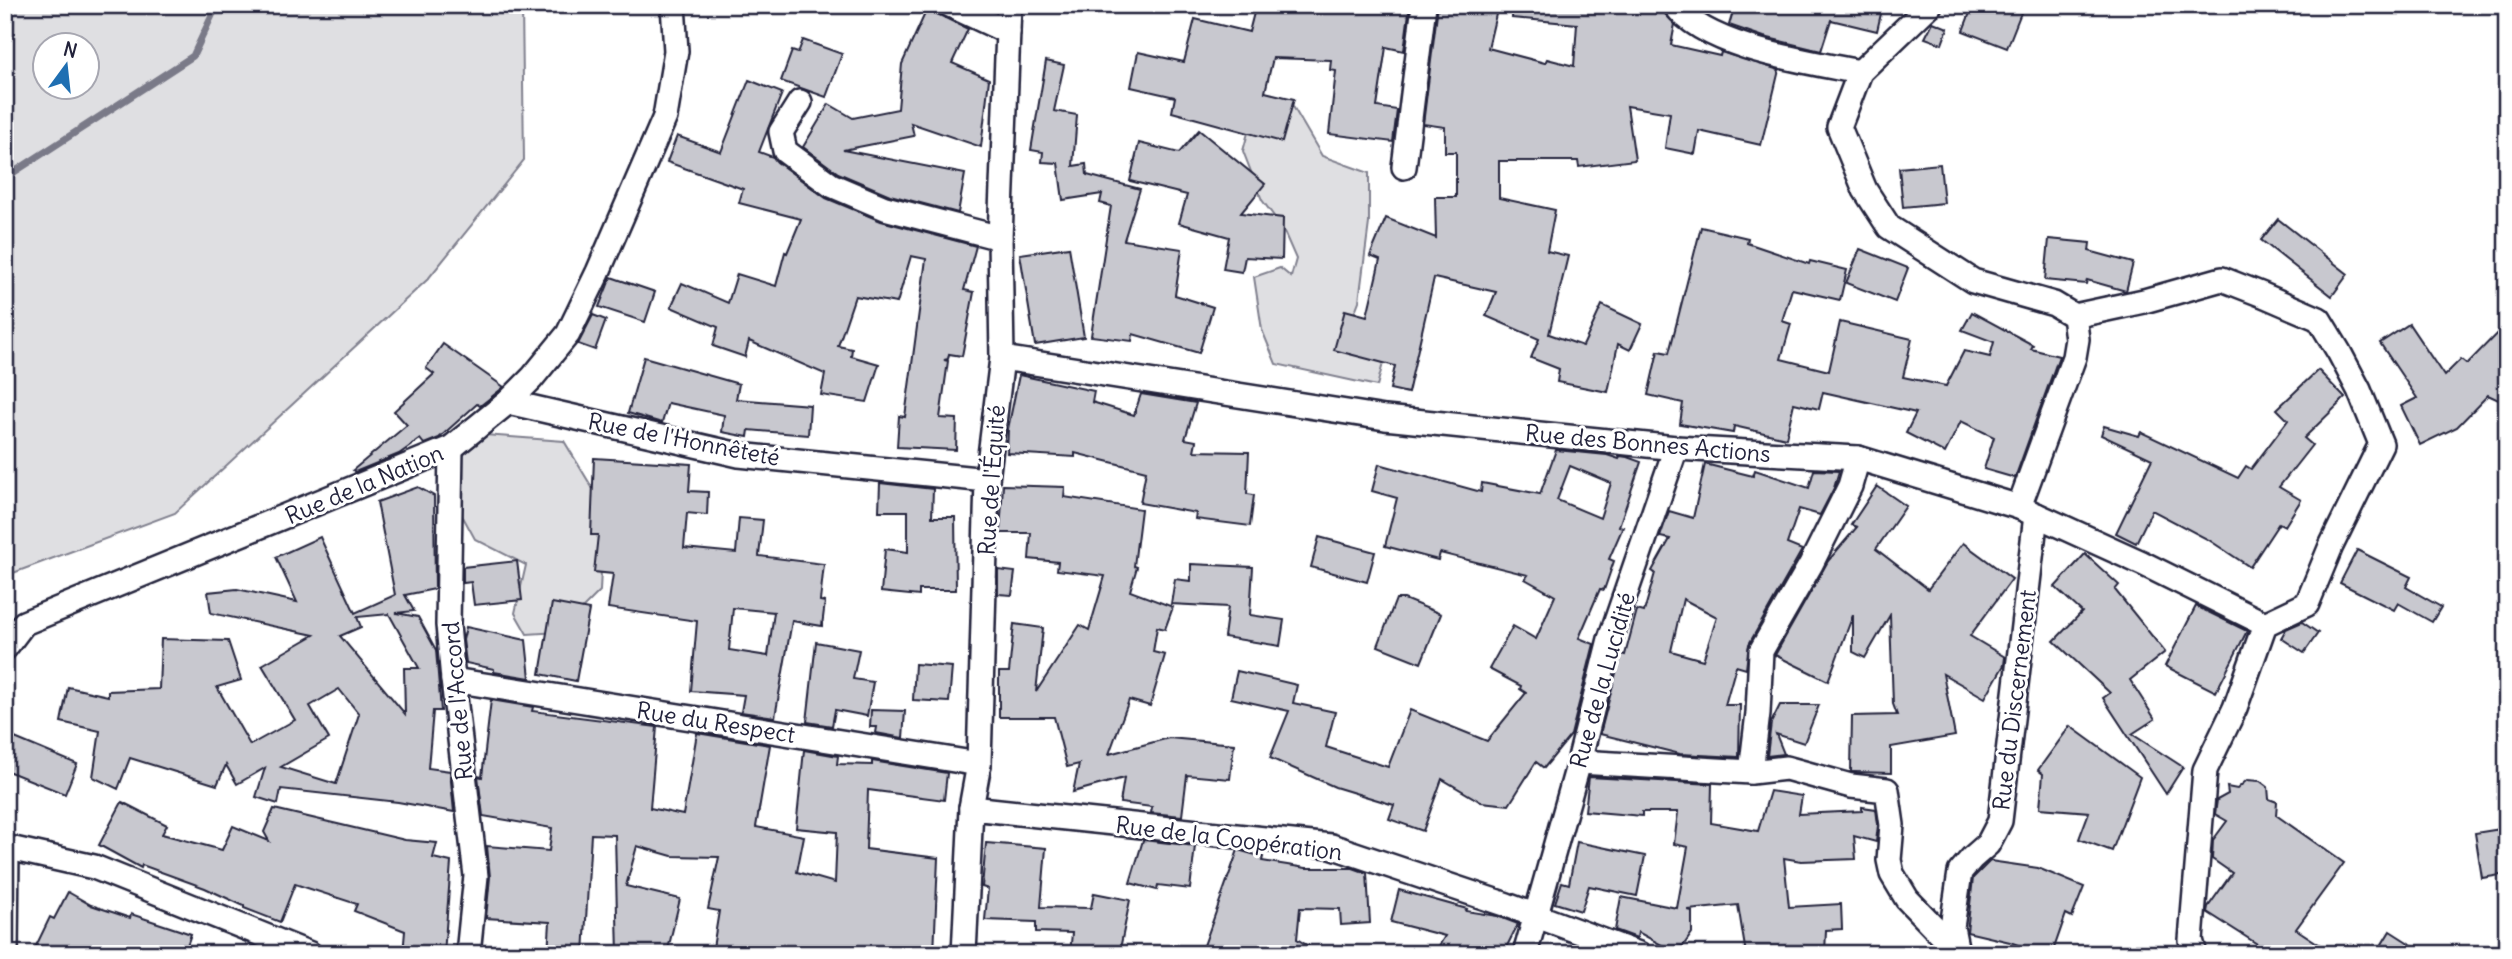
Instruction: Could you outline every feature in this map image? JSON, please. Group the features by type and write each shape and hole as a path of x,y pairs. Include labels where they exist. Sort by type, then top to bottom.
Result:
{"street":[{"name":"Rue de la Nation","path":"5,648 24,623 451,448 533,378 568,334 665,117 676,51 673,5"},
{"path":"950,5 1008,32"},
{"name":"Rue de l'Équité","path":"964,954 971,808 979,764 987,480 1002,358 1000,238 1009,5"},
{"path":"1404,167 1424,5"},
{"path":"1675,5 1680,13 1706,32 1786,58 1860,72"},
{"path":"1930,5 1860,72 1839,127 1866,190 1889,228 1973,281 2054,304 2074,316 2144,301 2222,279 2319,319 2359,390 2381,444 2307,604 2265,624 2235,708 2205,770 2191,940 2195,954"},
{"path":"800,102 781,132 785,151 831,185 885,208 1000,238"},
{"name":"Rue du Discernement","path":"1957,952 1952,927 1960,872 1988,844 2000,821 2027,511 2074,357 2077,339 2074,316"},
{"name":"Rue des Bonnes Actions","path":"1002,358 1385,418 1675,448 1858,458 2027,511 2142,563 2265,624"},
{"name":"Rue de l'Honnêteté","path":"508,402 739,455 987,480"},
{"name":"Rue de l'Accord","path":"451,448 448,625 476,876 468,954"},
{"name":"Rue de la Lucidité","path":"1525,954 1579,762 1610,639 1675,448"},
{"path":"1751,772 1758,713 1761,651 1811,565 1850,486 1858,458"},
{"name":"Rue du Respect","path":"453,680 979,764"},
{"path":"1579,762 1751,772 1786,768 1851,786 1887,790 1892,825 1889,860 1892,874 1907,899 1957,952"},
{"name":"Rue de la Coopération","path":"971,808 1331,846 1537,916 1639,954"},
{"path":"6,954 6,848 94,867 310,954"}],"shaded area":[{"path":"5,5 522,5 524,160 428,279 175,513 5,576"},
{"path":"1291,103 1322,156 1369,173 1369,223 1359,301 1347,332 1383,363 1377,386 1276,364 1262,330 1254,277 1280,268 1291,277 1296,259 1282,227 1262,200 1243,151 1252,118"},
{"path":"471,434 564,441 593,489 603,527 600,591 559,632 527,634 515,613 526,565 475,539 450,493"}],"building":[{"path":"1256,5 1277,5 1304,12 1304,5 1410,5 1404,51 1386,47 1377,107 1397,110 1393,142 1329,134 1336,71 1330,70 1331,60 1273,58 1265,92 1294,99 1282,142 1172,112 1175,97 1131,87 1138,52 1184,62 1195,19 1249,32"},
{"path":"1438,5 1480,5 1497,10 1488,48 1545,63 1547,59 1574,66 1577,24 1512,18 1513,5 1623,5 1664,13 1675,24 1671,45 1720,56 1721,52 1779,70 1761,145 1699,131 1695,154 1665,148 1670,113 1627,106 1635,160 1579,167 1578,161 1499,161 1499,198 1555,210 1547,251 1568,256 1549,334 1583,346 1602,305 1642,324 1630,350 1618,344 1608,392 1557,382 1559,369 1531,358 1539,339 1486,316 1496,292 1434,278 1408,393 1390,389 1395,366 1334,350 1345,310 1367,316 1380,260 1370,256 1386,218 1436,238 1435,197 1456,197 1456,152 1445,152 1445,127 1423,124"},
{"path":"1735,5 1883,5 1877,31 1831,20 1821,51 1729,25"},
{"path":"1973,5 2024,5 2007,48 1963,31"},
{"path":"927,9 968,29 952,63 989,79 981,147 911,123 914,136 843,150 965,174 958,213 890,195 838,173 803,147 829,104 853,118 898,109 902,64"},
{"path":"1933,22 1948,28 1942,44 1925,38"},
{"path":"803,40 842,54 826,97 781,81 792,51 798,53"},
{"path":"1046,61 1064,65 1054,111 1077,115 1073,166 1086,164 1087,175 1140,189 1124,240 1182,249 1175,295 1213,307 1199,353 1133,334 1132,341 1091,336 1111,206 1100,203 1102,194 1063,200 1058,163 1042,162 1043,152 1031,150"},
{"path":"749,80 782,93 759,152 773,157 826,198 881,221 976,246 964,290 974,292 962,356 949,354 948,359 944,360 948,361 940,418 957,419 956,450 897,447 899,416 905,417 926,259 911,256 897,303 855,296 838,346 852,349 851,356 879,364 867,402 821,395 825,374 749,341 745,357 713,346 718,327 671,307 682,283 728,303 737,274 776,286 785,252 787,253 801,219 739,203 743,189 667,162 677,136 721,152"},
{"path":"1199,130 1265,184 1241,213 1283,218 1282,259 1245,257 1242,272 1223,269 1229,237 1179,223 1187,195 1130,181 1139,143 1179,153"},
{"path":"1940,164 1944,203 1903,207 1899,168"},
{"path":"2278,219 2348,274 2332,296 2261,240"},
{"path":"1701,227 1748,238 1747,243 1809,264 1810,261 1847,270 1840,300 1792,289 1782,321 1791,324 1781,359 1829,371 1840,322 1912,339 1903,377 1946,386 1964,351 1990,357 1994,342 1962,330 1972,312 2033,345 2031,349 2059,356 2015,478 1984,469 1994,437 1961,421 1945,453 1906,433 1916,413 1823,392 1819,409 1794,403 1786,438 1734,426 1733,433 1680,424 1683,403 1648,395 1658,351 1669,353"},
{"path":"2049,239 2090,243 2089,251 2133,263 2126,291 2087,280 2086,284 2045,280"},
{"path":"1069,247 1084,337 1035,345 1020,254"},
{"path":"1860,249 1908,268 1895,302 1846,283"},
{"path":"611,277 655,292 645,322 599,307"},
{"path":"593,315 606,320 595,350 578,344"},
{"path":"2507,323 2507,404 2488,395 2457,427 2420,445 2401,406 2417,398 2380,343 2409,324 2444,376 2461,359 2467,364"},
{"path":"443,344 504,387 480,406 477,404 439,438 424,444 420,439 399,454 355,472 353,470 407,425 394,411 434,374 426,368"},
{"path":"644,357 739,384 736,399 810,405 808,435 749,430 748,437 722,432 724,415 668,403 662,423 628,413"},
{"path":"2318,370 2345,398 2304,438 2312,445 2279,487 2301,500 2285,526 2279,523 2250,567 2209,540 2152,510 2136,543 2116,533 2152,459 2101,435 2104,426 2139,436 2141,432 2238,478 2246,466 2251,469 2288,420 2277,409"},
{"path":"1019,375 1094,391 1092,402 1134,415 1141,394 1196,403 1185,439 1196,441 1194,451 1249,452 1247,494 1254,495 1250,526 1195,519 1196,513 1140,503 1146,471 1075,453 1075,457 1007,453 1008,429"},
{"path":"1556,450 1607,455 1619,459 1620,456 1641,462 1619,526 1623,527 1609,559 1614,561 1604,590 1600,589 1579,638 1594,644 1571,735 1544,768 1536,762 1509,805 1481,802 1442,779 1423,831 1389,819 1394,805 1335,787 1270,758 1289,711 1231,698 1237,671 1297,685 1293,703 1335,712 1326,747 1388,767 1410,710 1487,741 1526,693 1520,689 1521,686 1489,669 1513,626 1536,639 1555,596 1525,579 1528,575 1440,553 1438,560 1385,546 1397,498 1372,491 1379,464 1481,492 1482,483 1540,494","holes":["1570,466 1611,483 1600,518 1557,500"]},
{"path":"594,458 691,464 689,491 708,492 707,515 687,513 684,548 736,553 739,518 763,520 759,556 824,564 820,601 825,602 822,626 792,621 775,717 741,712 744,695 691,691 697,621 608,608 613,574 594,572 598,535 591,535","holes":["733,608 774,612 768,656 729,650"]},
{"path":"1705,464 1753,476 1755,470 1809,488 1814,470 1839,471 1834,488 1820,515 1799,509 1787,544 1802,550 1749,644 1746,669 1736,666 1725,705 1740,705 1739,757 1680,754 1600,734 1621,654 1625,655 1637,610 1644,612 1655,573 1652,571 1670,539 1660,537 1669,511 1693,518","holes":["1683,599 1717,617 1703,660 1671,651"]},
{"path":"880,483 933,489 932,517 955,517 956,590 919,590 919,596 881,592 885,549 908,552 908,511 879,511"},
{"path":"1003,485 1065,487 1064,497 1141,509 1134,566 1137,567 1130,591 1173,607 1165,629 1157,627 1153,652 1165,655 1150,706 1129,700 1109,754 1169,738 1234,744 1230,779 1187,775 1182,816 1151,813 1152,807 1120,803 1124,778 1073,792 1079,764 1067,767 1054,717 999,717 999,672 1009,672 1014,624 1043,628 1036,692 1080,625 1089,630 1105,576 1057,570 1058,562 1029,559 1031,533 1000,533"},
{"path":"1877,486 1906,506 1876,549 1928,589 1963,543 2012,579 1970,636 2005,657 2004,665 1985,698 1943,674 1955,736 1891,747 1891,773 1851,772 1852,716 1897,715 1893,704 1890,615 1865,658 1853,652 1853,615 1828,681 1775,655 1828,561 1857,527 1851,525"},
{"path":"418,487 434,496 435,589 405,595 414,611 396,613 418,617 436,650 441,711 433,711 428,768 450,771 454,812 398,802 281,789 278,804 256,797 265,768 237,784 226,765 217,785 130,758 118,789 93,777 100,731 61,722 68,687 108,696 108,691 159,689 161,639 228,641 241,680 217,687 250,745 295,720 262,665 314,635 211,613 208,592 237,589 297,602 276,557 320,537 355,613 395,595 377,502","holes":["389,614 419,668 404,668 405,714 340,636 361,627 357,617","339,689 359,714 336,784 281,767 329,739 310,706"]},
{"path":"1319,537 1375,552 1367,582 1311,567"},
{"path":"2357,550 2411,577 2406,587 2441,607 2432,622 2398,603 2394,610 2340,583"},
{"path":"2085,554 2119,585 2115,590 2165,652 2130,680 2155,719 2132,734 2183,767 2166,794 2103,698 2110,693 2054,641 2082,612 2055,587"},
{"path":"517,561 522,600 474,605 471,582 463,583 463,567"},
{"path":"1191,564 1253,567 1250,615 1284,620 1280,646 1224,637 1228,607 1171,604 1175,579 1191,581"},
{"path":"998,570 1015,572 1012,595 998,594"},
{"path":"1396,599 1404,599 1441,614 1421,663 1378,646"},
{"path":"552,603 589,610 576,681 540,674"},
{"path":"2196,606 2247,631 2216,692 2165,666"},
{"path":"2302,622 2318,633 2304,653 2281,638 2286,629"},
{"path":"466,627 526,640 530,678 494,672 494,669 466,663 463,640"},
{"path":"816,642 859,650 853,679 873,682 867,716 835,710 832,726 807,722"},
{"path":"915,664 952,667 949,702 913,700"},
{"path":"491,700 533,707 532,711 657,727 650,808 683,815 697,733 770,745 756,827 804,836 797,872 835,883 837,832 796,828 804,750 838,756 837,764 872,765 872,761 947,773 944,800 868,790 866,849 938,858 934,954 712,954 719,911 708,909 719,857 672,856 637,846 626,886 680,899 667,954 618,954 615,835 591,834 584,954 548,954 550,922 486,918 490,877 487,846 549,851 552,828 483,816 478,776 482,777"},
{"path":"1780,705 1819,705 1804,743 1776,734 1784,754 1767,756 1771,723"},
{"path":"871,710 905,711 903,738 876,733 877,727 870,727"},
{"path":"2070,726 2140,777 2112,851 2079,839 2089,812 2040,808 2043,774 2038,770"},
{"path":"10,736 77,764 65,794 5,770 5,749"},
{"path":"1589,777 1712,784 1711,823 1758,831 1770,791 1802,796 1799,814 1862,811 1862,807 1876,809 1876,842 1854,836 1856,859 1801,861 1784,858 1789,907 1841,904 1842,929 1826,930 1825,954 1746,954 1738,905 1688,910 1692,911 1692,933 1683,946 1675,948 1667,948 1638,932 1637,938 1615,930 1621,897 1677,908 1688,847 1674,844 1678,812 1642,812 1642,816 1585,811"},
{"path":"2247,780 2260,781 2268,787 2269,799 2277,802 2276,815 2344,863 2296,929 2334,954 2273,954 2207,912 2232,873 2212,859 2213,840 2227,821 2215,814 2217,800 2228,794 2227,787 2237,789"},
{"path":"122,802 167,825 162,834 222,850 233,826 269,841 264,832 274,809 405,840 437,843 433,858 451,862 444,954 403,954 405,931 354,911 357,904 295,884 280,922 244,908 205,888 142,865 141,868 99,845"},
{"path":"2507,828 2507,874 2482,878 2475,833"},
{"path":"1143,840 1195,846 1190,889 1158,885 1157,890 1130,883"},
{"path":"1577,842 1645,856 1637,896 1589,886 1581,911 1555,903 1562,882 1569,884"},
{"path":"986,843 1046,848 1041,907 1091,908 1094,893 1130,900 1119,954 1070,954 1072,933 1036,932 1036,922 985,920 988,889 982,887"},
{"path":"1238,850 1263,857 1262,861 1306,868 1353,868 1367,873 1370,923 1341,925 1340,909 1300,908 1297,939 1321,954 1201,954"},
{"path":"1990,861 2038,868 2084,887 2072,917 2066,914 2052,954 2042,954 2010,942 1967,932 1973,878"},
{"path":"1399,890 1518,924 1503,954 1434,954 1445,936 1391,922"},
{"path":"68,892 91,905 130,918 131,914 191,934 184,954 47,954 35,948 50,917 54,919"},
{"path":"2390,931 2426,954 2376,954"}],"waterway":[{"path":"5,178 193,56 217,5"}]}
